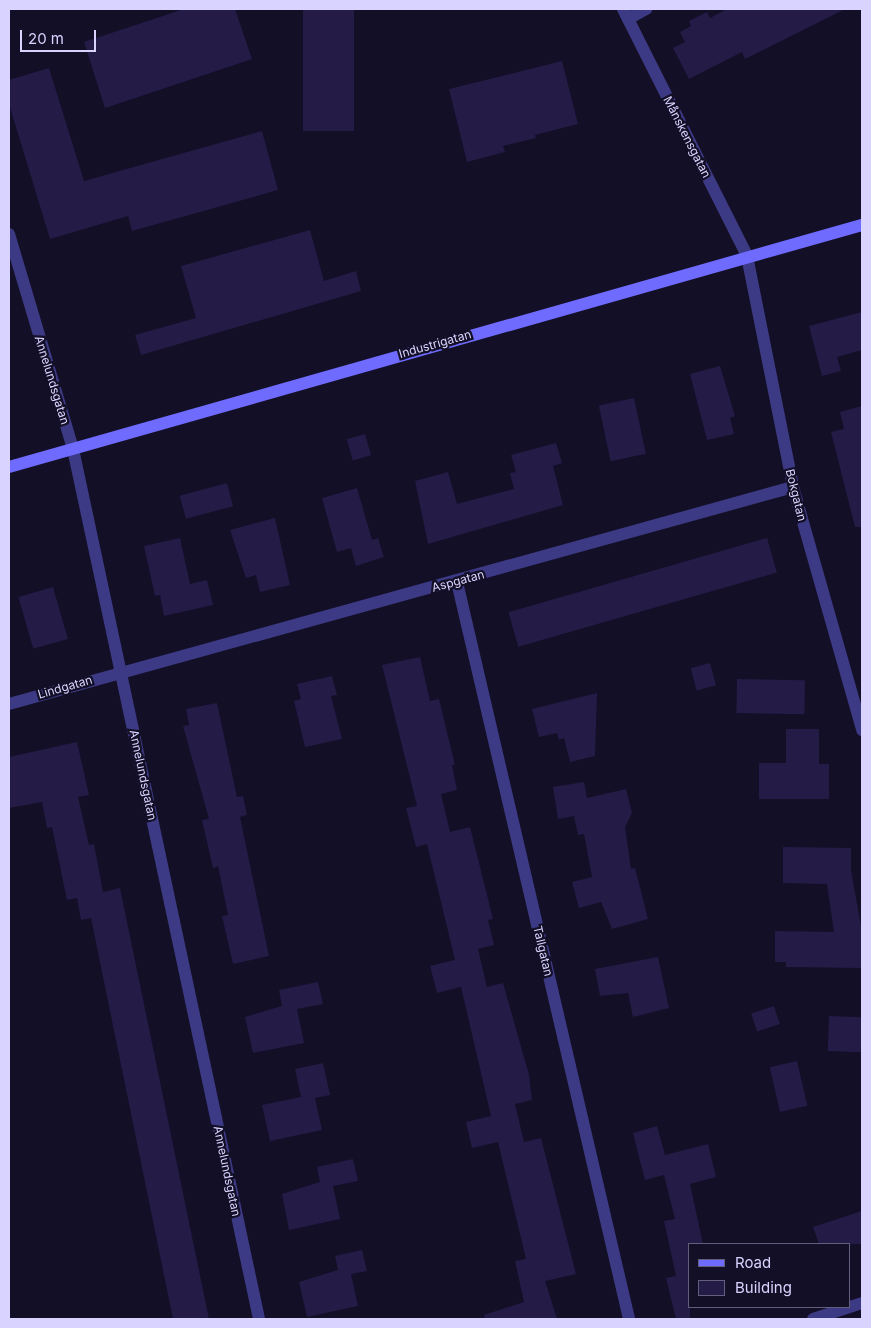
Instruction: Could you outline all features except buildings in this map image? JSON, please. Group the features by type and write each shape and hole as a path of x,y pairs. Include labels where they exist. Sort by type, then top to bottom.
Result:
{"street":[{"name":"Månskensgatan","path":"646,9 625,14 747,256"},
{"name":"Industrigatan","path":"9,467 747,256 862,225"},
{"name":"Annelundsgatan","path":"9,234 72,449 122,671 260,1319"},
{"name":"Bokgatan","path":"747,256 793,487 862,730"},
{"name":"Aspgatan","path":"122,671 457,582 793,487"},
{"name":"Tallgatan","path":"457,582 629,1319"},
{"name":"Lindgatan","path":"9,704 122,671"},
{"path":"813,1319 847,1308"}]}
